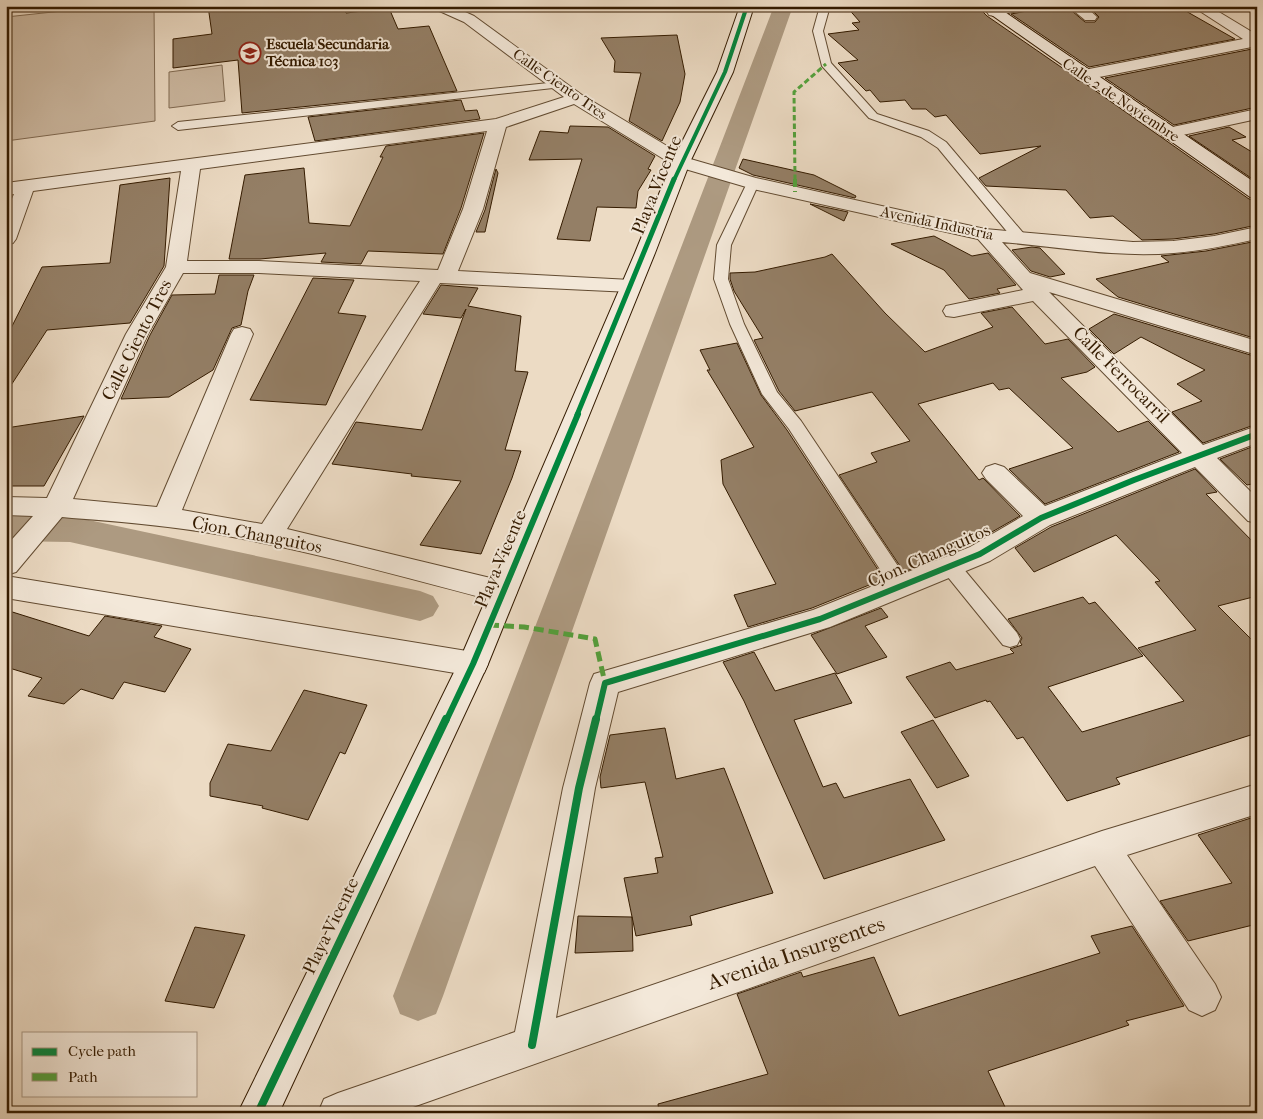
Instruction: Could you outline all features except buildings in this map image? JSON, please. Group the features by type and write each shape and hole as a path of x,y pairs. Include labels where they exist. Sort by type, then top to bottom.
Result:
{"street":[{"name":"Calle Ciento Tres","path":"440,6 469,19 576,98 687,164"},
{"name":"Playa Vicente","path":"258,1113 473,664 631,286 687,164 725,72 747,6"},
{"path":"990,9 1022,6"},
{"path":"1075,6 1090,17"},
{"path":"1199,6 1256,41"},
{"name":"Calle 2 de Noviembre","path":"990,9 1257,193"},
{"path":"1084,75 1256,41"},
{"path":"6,189 498,124 576,98"},
{"path":"1169,133 1257,114"},
{"path":"269,535 439,278 473,209 498,124"},
{"name":"Avenida Industria","path":"687,164 747,181 985,235 1133,248 1173,248 1257,233"},
{"name":"Calle Ciento Tres","path":"6,565 52,513 137,334 176,267 191,165"},
{"path":"6,239 26,186"},
{"name":"Calle Ferrocarril","path":"985,235 1031,285 1200,454 1257,514"},
{"path":"1214,242 1257,252"},
{"path":"176,267 260,267 439,278 631,286"},
{"path":"954,310 1031,285 1257,348"},
{"path":"166,517 242,334"},
{"name":"Cjon. Changuitos","path":"532,1045 579,788 604,684 820,619 980,554 1041,518 1200,454 1257,434"},
{"path":"995,474 1041,518"},
{"name":"Cjon. Changuitos","path":"6,506 52,513 166,517 269,535 503,592"},
{"path":"6,588 473,664"},
{"name":"Avenida Insurgentes","path":"338,1113 1102,847 1257,799"},
{"path":"1102,847 1202,997"}],"lane":[{"path":"826,6 818,31 826,64 873,116 925,134 942,145 1018,237"},
{"path":"178,126 558,85"},
{"path":"747,181 724,245 721,279 737,324 770,394 795,425 901,586"},
{"path":"950,566 1010,639"}],"shaded area":[{"path":"109,6 154,6 155,121 6,141 6,17"},
{"path":"222,65 225,101 169,108 169,72"}],"waterway":[{"path":"418,996 784,6"},
{"path":"6,528 70,529 420,606"}],"marked path":[{"path":"795,192 794,92 826,64"},
{"path":"489,625 524,627 595,639 605,683"}],"cycle path":[{"path":"258,1113 473,664 645,253 681,162 725,72 747,6"},
{"path":"532,1045 579,788 605,683 820,619 980,554 1041,518 1134,480 1257,434"}],"place":[{"name":"Escuela Secundaria Técnica 103","path":"250,53"}]}
